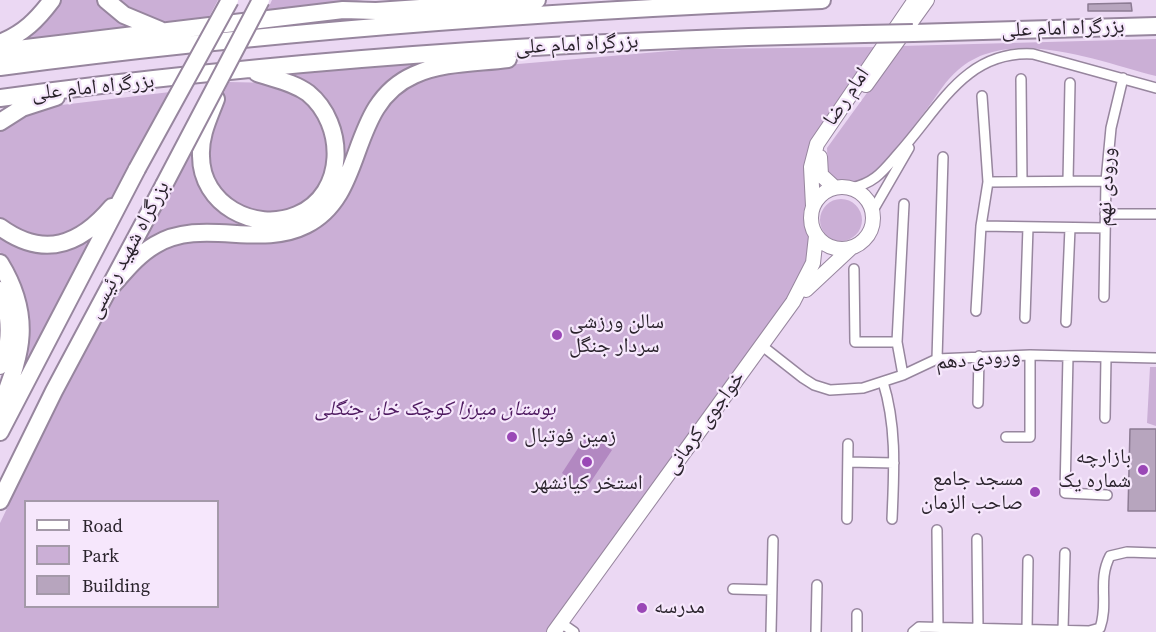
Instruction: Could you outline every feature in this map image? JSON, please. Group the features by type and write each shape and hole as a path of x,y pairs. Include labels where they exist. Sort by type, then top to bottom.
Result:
{"highway":[{"path":"0,43 19,35 31,26 52,0"},
{"path":"106,0 124,15 161,30"},
{"path":"211,31 222,0"},
{"name":"بزرگراه شهید رئیسی","path":"0,432 137,169 230,0"},
{"name":"بزرگراه شهید رئیسی","path":"0,501 119,266 261,0"},
{"path":"0,51 343,10 390,0"},
{"path":"343,10 376,11 537,0"},
{"path":"709,0 736,2"},
{"name":"بزرگراه امام علی","path":"0,68 260,38 736,2 822,0"},
{"name":"بزرگراه امام علی","path":"0,99 247,71 428,54 720,37 1156,26"},
{"path":"109,289 140,256 166,239 198,233 274,234 298,229 318,219 332,203 348,176 372,111 389,90 408,78 440,68 540,55 576,46"},
{"path":"220,79 204,129 201,158 206,181 217,197 234,211 259,220 284,219 303,212 320,197 327,187 336,162 333,130 326,113 300,88 247,71"},
{"path":"0,122 15,111 45,103 72,90"},
{"path":"0,227 33,243 65,243 85,234 125,192"},
{"path":"0,263 16,295 22,325 16,366 0,407"}],"main road":[{"name":"امام رضا","path":"813,206 811,167 816,144 915,0"},
{"name":"امام رضا","path":"834,187 826,182 820,170 824,146 927,0"},
{"path":"834,187 851,188 866,198 872,212 870,231 866,238 839,256 793,302 813,263 816,236 811,219 813,206 820,195 834,187"},
{"path":"816,236 828,246 852,247"},
{"path":"0,289 6,308 3,361"},
{"name":"خواجوی کرمانی","path":"557,627 793,302"}],"street":[{"path":"851,188 876,180 964,75 991,59 1014,53 1033,54 1156,88"},
{"name":"ورودی نهم","path":"1104,297 1106,181 1110,128 1123,78"},
{"path":"1021,79 1022,181"},
{"path":"1068,181 1070,83"},
{"path":"976,311 981,226 988,182 982,96"},
{"path":"872,212 914,137"},
{"path":"937,359 943,158"},
{"path":"988,182 1106,181"},
{"path":"903,375 897,342 904,204"},
{"path":"1106,214 1156,214"},
{"path":"981,226 1105,228"},
{"path":"1025,318 1028,227"},
{"path":"1066,322 1070,228"},
{"path":"854,269 855,342 897,342"},
{"name":"ورودی دهم","path":"761,345 814,386 847,390 883,382 937,359 1030,355 1156,358"},
{"path":"1006,437 1030,437 1030,355"},
{"path":"978,403 979,356"},
{"path":"1068,356 1065,493 1107,495"},
{"path":"1105,418 1106,357"},
{"path":"883,382 892,409 894,463 892,519"},
{"path":"847,519 848,444"},
{"path":"848,462 894,463"},
{"path":"937,530 938,627"},
{"path":"977,539 978,628"},
{"path":"771,632 773,540"},
{"path":"913,632 919,627 1027,630 1100,628 1104,617 1102,570 1110,556 1127,552 1156,553"},
{"path":"1063,630 1065,553"},
{"path":"1027,630 1028,560"},
{"path":"816,632 817,585"},
{"path":"733,589 772,590"},
{"path":"857,614 857,632"},
{"path":"557,627 574,632"}],"green space":[{"path":"56,0 101,0 146,28 0,47"},
{"path":"112,0 218,0 209,17 169,22 137,15"},
{"path":"272,0 364,0 266,13"},
{"path":"1156,39 1156,76 1054,50 1027,48 1002,50 978,57 950,78 876,173 849,183 828,177 827,148 901,46"},
{"name":"بوستان میرزا کوچک خان جنگلی","path":"878,47 820,133 806,217 812,251 799,281 551,632 0,632 0,523 63,392 118,287 139,262 177,240 301,232 399,87 448,70 693,49"},
{"path":"508,57 402,78 324,208 238,231 139,251 212,105 202,181 245,221 321,202 335,124 273,75"},
{"path":"229,82 274,83 317,107 334,157 315,197 295,213 258,216 218,193 205,165 219,103"},
{"path":"170,92 106,209 91,225 43,242 0,222 0,127 28,109"},
{"path":"841,199 856,205 862,220 856,235 841,241 826,235 820,220 826,205"},
{"path":"108,218 0,418 25,354 12,271 0,252 0,232 29,248"},
{"path":"1150,367 1156,367 1156,426 1147,423"}],"shaded area":[{"name":"استخر کیانشهر","path":"588,433 612,450 584,492 562,473"}],"building":[{"path":"1131,3 1132,11 1088,11 1088,4"},
{"name":"بازارچه شماره یک","path":"1130,429 1156,429 1156,511 1128,511"}],"place":[{"name":"سالن ورزشی سردار جنگل","path":"557,335"},
{"name":"زمین فوتبال","path":"512,437"},
{"name":"استخر کیانشهر","path":"587,462"},
{"name":"بازارچه شماره یک","path":"1143,470"},
{"name":"مسجد جامع صاحب الزمان","path":"1035,492"},
{"name":"مدرسه","path":"642,608"}]}
